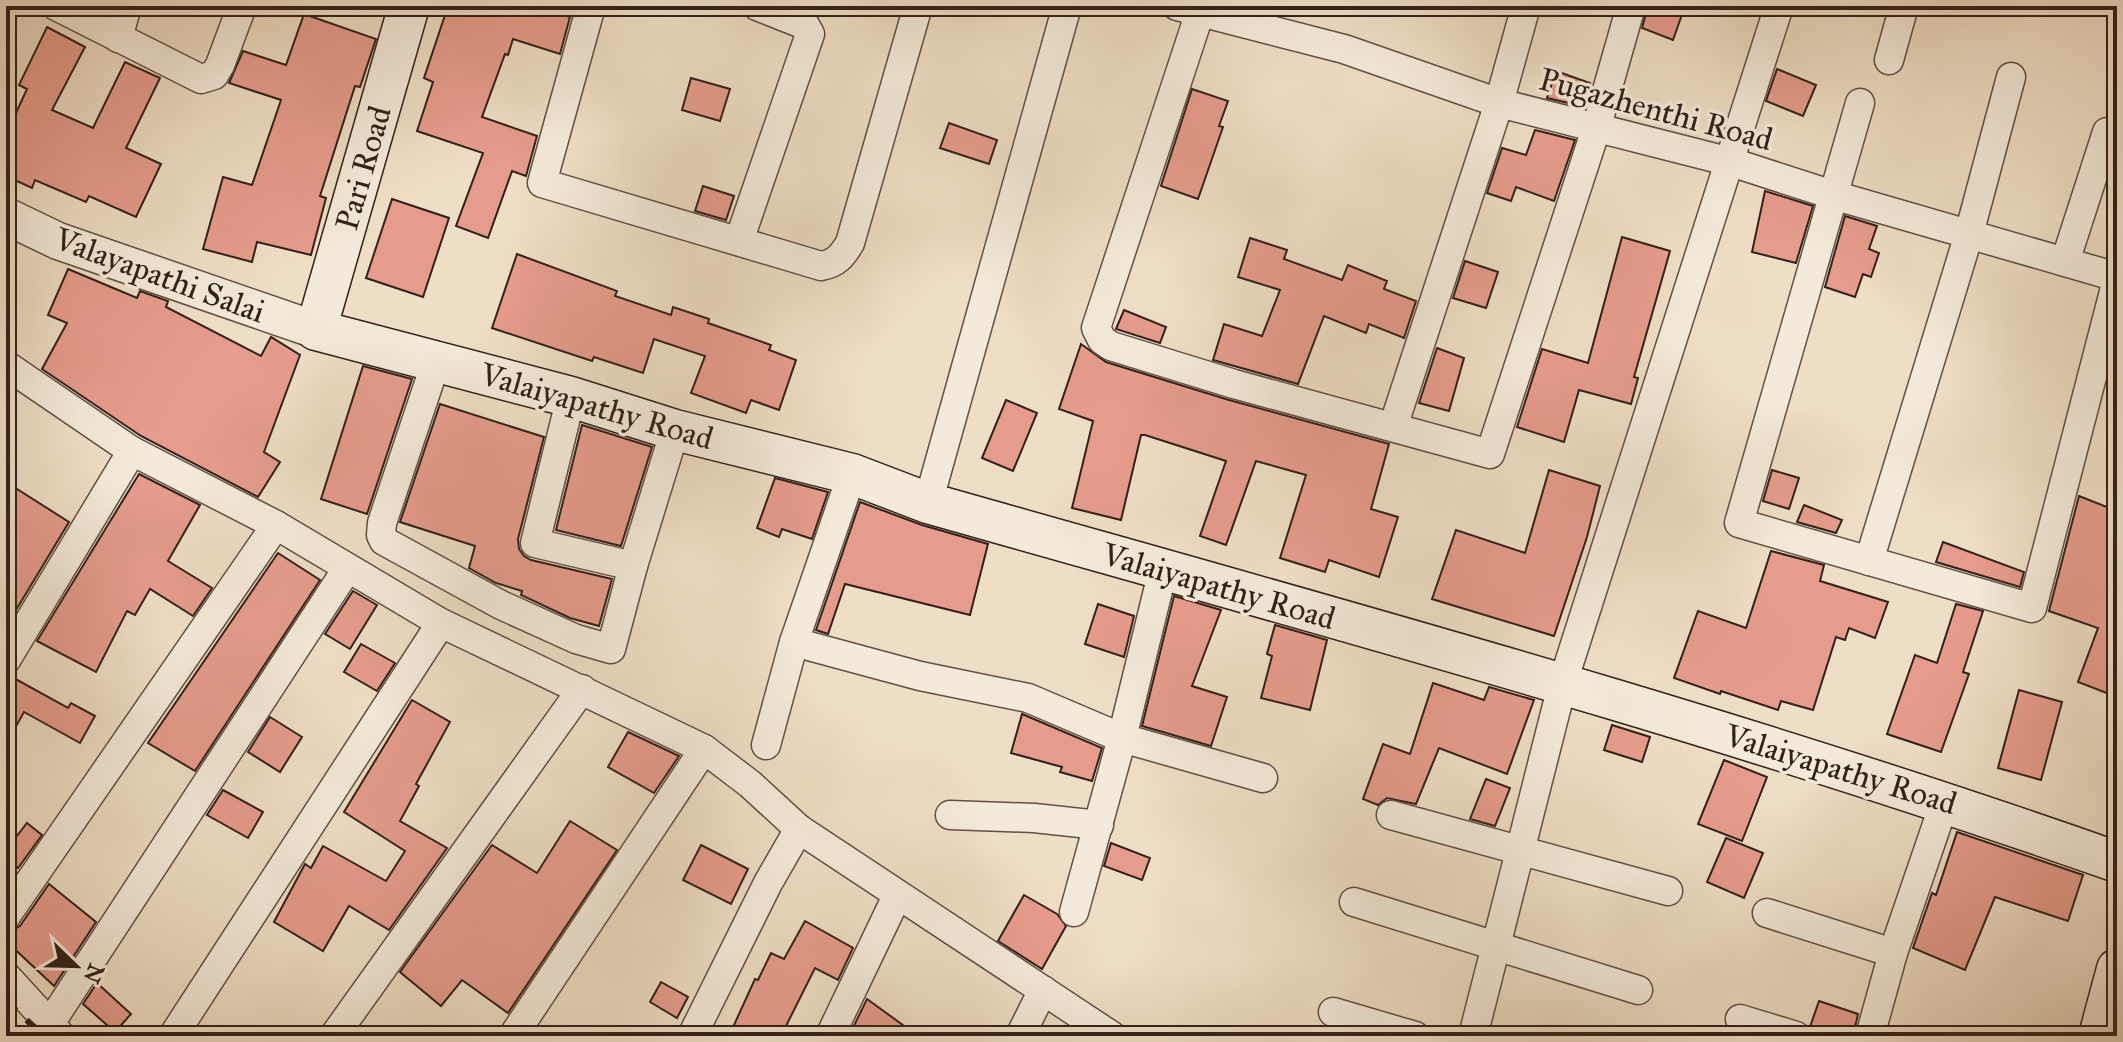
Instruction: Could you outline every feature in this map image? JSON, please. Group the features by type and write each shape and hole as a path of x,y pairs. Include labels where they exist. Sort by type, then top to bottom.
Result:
{"main road":[{"name":"Pari Road","path":"316,330 409,6"},
{"name":"Valaiyapathy Road","path":"316,330 571,397 675,430 852,474 928,503 1563,682 1945,801 2117,862"},
{"path":"2099,1036 2117,969"}],"street":[{"path":"56,6 194,78 214,75 242,6"},
{"path":"118,38 127,6"},
{"path":"591,6 542,183 821,266 832,264 841,257 850,243 918,6"},
{"path":"739,241 810,34 805,25 757,6"},
{"path":"928,503 1067,6"},
{"path":"1393,427 1499,103 1526,6"},
{"path":"1193,8 1096,328 1102,340 1111,346 1234,384 1490,454 1596,129 1631,6"},
{"path":"1473,1036 1563,682 1779,6"},
{"name":"Pugazhenthi Road","path":"1193,8 1344,49 1499,103 1731,162 2117,278"},
{"path":"1889,60 1896,8"},
{"path":"1869,561 1969,234 2011,77"},
{"path":"1860,103 1739,523 2032,608 2117,278"},
{"path":"2065,262 2107,132"},
{"name":"Valayapathi Salai","path":"6,216 58,241 316,330"},
{"path":"436,362 382,523 384,541 501,605 576,639 611,649 675,430"},
{"path":"6,365 132,451 276,525 441,623 704,749 750,784 799,829 1112,1036"},
{"path":"571,397 535,543 633,566"},
{"path":"6,660 132,451"},
{"path":"766,745 794,642 852,474"},
{"path":"6,916 276,525"},
{"path":"6,976 55,1031 347,569"},
{"path":"1074,912 1122,738 1163,570"},
{"path":"173,1036 441,623"},
{"path":"794,642 920,676 1028,698 1122,738 1263,778"},
{"path":"334,1036 582,689"},
{"path":"513,1036 704,749"},
{"path":"1870,1036 1893,953 1945,801"},
{"path":"950,815 1034,818 1099,825"},
{"path":"1391,815 1668,891"},
{"path":"692,1036 768,883 799,829"},
{"path":"830,1036 897,896"},
{"path":"1354,902 1638,990"},
{"path":"1767,913 1893,953"},
{"path":"1020,1036 1043,990"},
{"path":"1333,1012 1415,1036"},
{"path":"1740,1019 1796,1036"}],"building":[{"path":"448,6 537,6 570,17 560,54 513,39 508,55 505,54 482,117 537,136 526,176 512,171 488,238 456,226 483,153 417,131 433,82 424,78"},
{"path":"1648,6 1685,6 1673,40 1642,28"},
{"path":"304,14 376,39 360,87 355,86 320,196 326,198 311,255 257,242 252,262 203,249 223,177 252,185 281,100 229,83 243,51 286,65"},
{"path":"47,27 85,47 52,110 93,128 125,62 160,78 126,148 161,164 136,217 89,196 86,202 35,180 32,188 6,176 6,135 27,89 19,85"},
{"path":"1777,69 1816,85 1803,116 1766,101"},
{"path":"1556,71 1590,83 1581,106 1547,98"},
{"path":"691,78 730,89 720,121 682,110"},
{"path":"1192,89 1228,101 1219,126 1223,127 1198,199 1161,186"},
{"path":"949,123 997,140 989,164 940,148"},
{"path":"1535,130 1575,140 1554,201 1516,187 1511,201 1487,193 1502,148 1526,155"},
{"path":"703,186 734,196 726,220 695,211"},
{"path":"1765,191 1813,206 1796,263 1752,252"},
{"path":"392,199 449,218 423,297 366,278"},
{"path":"1845,216 1877,226 1869,249 1879,253 1871,277 1863,274 1855,297 1825,287"},
{"path":"1622,237 1670,251 1634,377 1638,378 1631,404 1579,390 1564,442 1517,427 1542,349 1588,363"},
{"path":"1250,238 1287,250 1284,259 1342,280 1348,265 1387,281 1384,289 1416,301 1404,338 1369,324 1366,333 1324,316 1298,384 1213,360 1224,324 1262,336 1280,290 1238,277"},
{"path":"517,254 617,291 615,296 671,315 673,307 771,345 769,350 796,360 779,410 751,400 746,413 691,393 705,356 654,339 643,373 594,357 592,361 492,328"},
{"path":"1465,261 1498,272 1486,308 1453,298"},
{"path":"68,269 137,298 140,291 168,301 166,307 261,356 271,337 300,355 264,452 280,462 258,497 141,436 42,369 67,323 48,315"},
{"path":"1124,310 1166,327 1160,343 1116,329"},
{"path":"1081,344 1106,362 1389,444 1371,509 1398,517 1379,577 1329,560 1325,572 1280,558 1306,475 1256,461 1226,545 1200,536 1226,461 1145,435 1141,435 1121,520 1072,508 1093,421 1059,409"},
{"path":"1437,348 1464,358 1449,411 1419,403"},
{"path":"363,366 412,379 367,514 321,499"},
{"path":"1006,400 1037,413 1013,471 982,458"},
{"path":"440,404 544,437 518,539 519,549 531,560 612,579 599,626 570,618 521,595 522,591 496,583 469,568 475,546 400,522"},
{"path":"582,425 652,447 621,546 556,530"},
{"path":"1549,470 1600,486 1587,537 1554,636 1432,599 1456,530 1525,553"},
{"path":"1772,470 1799,478 1789,509 1763,501"},
{"path":"139,474 200,505 168,561 212,588 193,616 150,589 135,615 127,611 96,672 37,641"},
{"path":"775,478 828,492 812,539 782,529 779,537 757,528"},
{"path":"6,482 69,522 7,625 6,625"},
{"path":"2079,496 2117,511 2117,697 2078,682 2098,628 2049,611"},
{"path":"860,502 922,525 988,544 970,615 845,584 828,634 816,630"},
{"path":"1804,505 1842,520 1836,533 1797,522"},
{"path":"1943,542 2024,572 2020,587 1936,562"},
{"path":"1771,551 1824,565 1820,581 1888,602 1875,638 1849,628 1845,640 1836,637 1813,710 1781,701 1778,710 1674,678 1698,611 1746,628"},
{"path":"278,553 320,580 195,771 148,743"},
{"path":"353,591 377,605 350,649 325,634"},
{"path":"1174,596 1221,610 1192,686 1227,697 1211,746 1142,726"},
{"path":"1098,604 1134,616 1124,657 1085,644"},
{"path":"1956,604 1983,611 1963,672 1969,674 1941,752 1887,734 1915,655 1937,663"},
{"path":"1275,625 1327,640 1310,710 1261,698 1272,656 1267,654"},
{"path":"361,644 395,663 377,691 344,672"},
{"path":"10,676 68,708 71,703 95,716 80,743 24,712 6,744 6,677"},
{"path":"1433,683 1484,700 1489,687 1534,700 1507,774 1439,748 1416,804 1387,798 1378,805 1363,799 1383,744 1410,754"},
{"path":"2019,690 2062,702 2041,780 1998,768"},
{"path":"412,700 450,722 400,821 447,848 389,930 349,906 323,951 274,922 305,864 311,868 323,846 386,881 405,851 344,812"},
{"path":"1022,714 1102,748 1092,781 1060,772 1062,767 1011,753"},
{"path":"270,717 302,737 280,772 248,752"},
{"path":"1612,725 1650,737 1642,762 1604,750"},
{"path":"628,732 679,756 654,793 608,767"},
{"path":"1724,760 1767,777 1742,841 1698,824"},
{"path":"1486,779 1510,788 1495,826 1470,819"},
{"path":"223,790 263,812 248,838 207,815"},
{"path":"570,821 617,850 508,1013 462,980 441,1006 400,972 492,845 537,873"},
{"path":"27,823 42,835 18,868 6,858 6,850"},
{"path":"1957,832 2083,875 2068,921 1995,897 1965,970 1913,948 1932,893 1936,895"},
{"path":"1726,838 1763,853 1744,898 1707,882"},
{"path":"1111,843 1150,858 1142,880 1104,866"},
{"path":"701,845 748,869 731,904 683,880"},
{"path":"49,884 96,922 54,986 6,941 6,933 20,926"},
{"path":"1024,895 1057,914 1066,926 1042,969 998,941"},
{"path":"805,921 853,948 838,980 815,968 781,1036 729,1036 755,979 758,980 771,953 784,959"},
{"path":"661,982 688,997 677,1018 650,1002"},
{"path":"97,983 131,1014 115,1032 83,1004"},
{"path":"867,999 918,1036 849,1036"},
{"path":"1819,1001 1858,1014 1853,1036 1813,1036 1810,1027"}],"waterway":[{"path":"6,1031 11,1036"}],"railway":[{"path":"6,1001 44,1036"}]}
